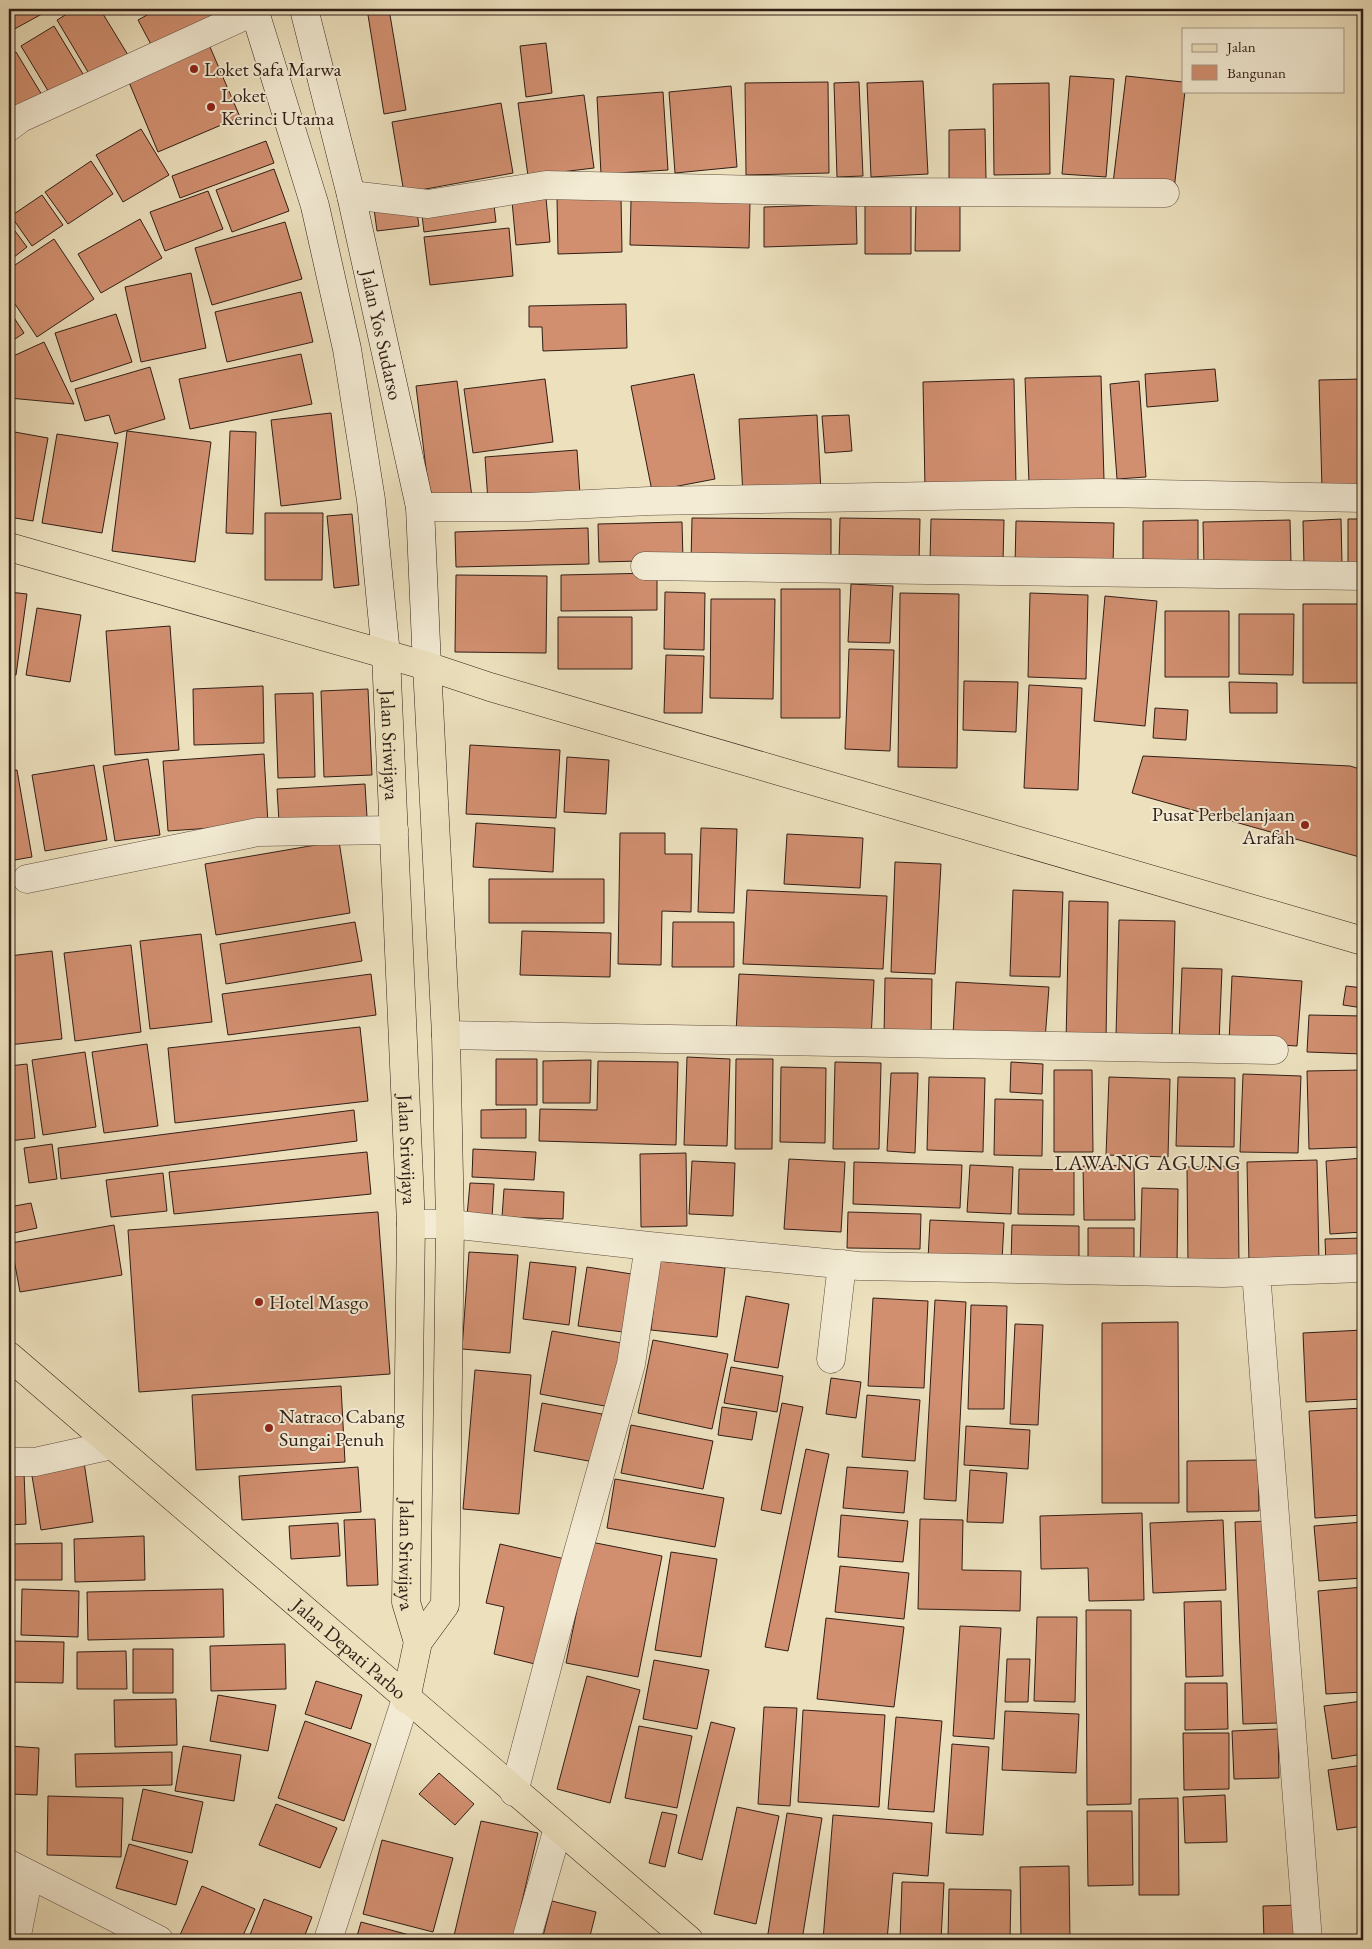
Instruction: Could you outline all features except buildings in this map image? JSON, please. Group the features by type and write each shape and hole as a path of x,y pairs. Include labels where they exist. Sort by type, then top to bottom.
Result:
{"main road":[{"path":"9,547 427,666 490,687 1363,941"},
{"name":"Jalan Sriwijaya","path":"386,655 411,1224 406,1602 418,1642"},
{"name":"Jalan Sriwijaya","path":"406,1700 418,1642 445,1605 450,1224 446,1035 427,666"},
{"name":"Jalan Depati Parbo","path":"9,1356 406,1700 689,1940"}],"street":[{"name":"Jalan Yos Sudarso","path":"257,9 315,206 347,349 372,500 386,655"},
{"path":"9,128 21,118 257,9"},
{"name":"Jalan Yos Sudarso","path":"304,9 351,196 420,506 427,666"},
{"path":"351,196 428,204 546,185 856,192 1164,193"},
{"path":"420,506 528,507 649,501 1100,494 1363,498"},
{"path":"646,566 1363,576"},
{"path":"26,879 258,832 394,830"},
{"path":"446,1035 1274,1050"},
{"path":"411,1224 450,1224 649,1246 842,1264 1223,1273 1363,1268"},
{"path":"514,1792 571,1577 631,1364 649,1246"},
{"path":"831,1359 842,1264"},
{"path":"1256,1272 1308,1940"},
{"path":"9,1462 35,1462 112,1445"},
{"path":"328,1940 406,1700"},
{"path":"526,1940 558,1828"},
{"path":"16,1940 22,1880 159,1940"}],"place":[{"name":"Loket Safa Marwa","path":"194,69"},
{"name":"Loket Kerinci Utama","path":"211,107"},
{"name":"Pusat Perbelanjaan Arafah","path":"1305,825"},
{"name":"Hotel Masgo","path":"259,1302"},
{"name":"Natraco Cabang Sungai Penuh","path":"269,1428"}],"district":[{"name":"LAWANG AGUNG","path":"1148,1162"}]}
